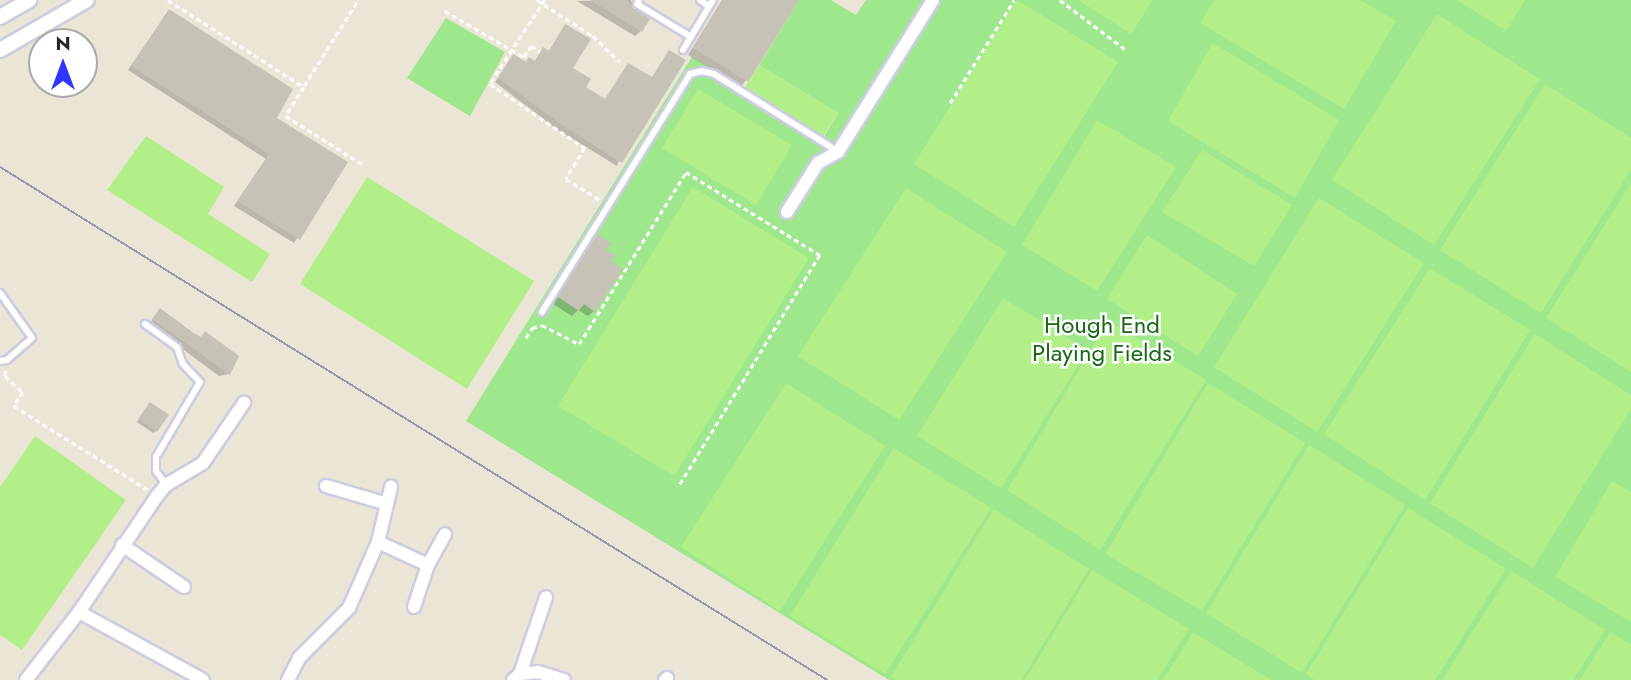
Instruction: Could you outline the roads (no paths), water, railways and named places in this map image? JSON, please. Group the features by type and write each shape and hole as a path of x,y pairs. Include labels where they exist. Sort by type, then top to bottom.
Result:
{"street":[{"path":"0,17 29,0"},
{"path":"0,50 87,0"},
{"path":"787,212 818,163 838,152 933,0"},
{"path":"26,680 79,612 122,545 166,485 202,463 244,403"},
{"path":"326,486 387,504"},
{"path":"288,680 299,657 349,608 378,542 391,487"},
{"path":"414,607 428,565 445,534"},
{"path":"378,542 428,565"},
{"path":"122,545 184,587"},
{"path":"517,677 546,597"},
{"path":"79,612 203,680"},
{"path":"517,677 538,672 564,680"}],"lane":[{"path":"639,0 637,4 691,37"},
{"path":"683,50 711,3 699,0"},
{"path":"542,312 686,79 696,71 714,74 838,152"},
{"path":"0,293 32,338 4,361"},
{"path":"145,324 177,347 183,364 200,382 156,457 156,471 166,485"}],"tram line":[{"path":"0,167 827,680"}],"park label":[{"name":"Hough End Playing Fields","path":"1102,339"}]}
